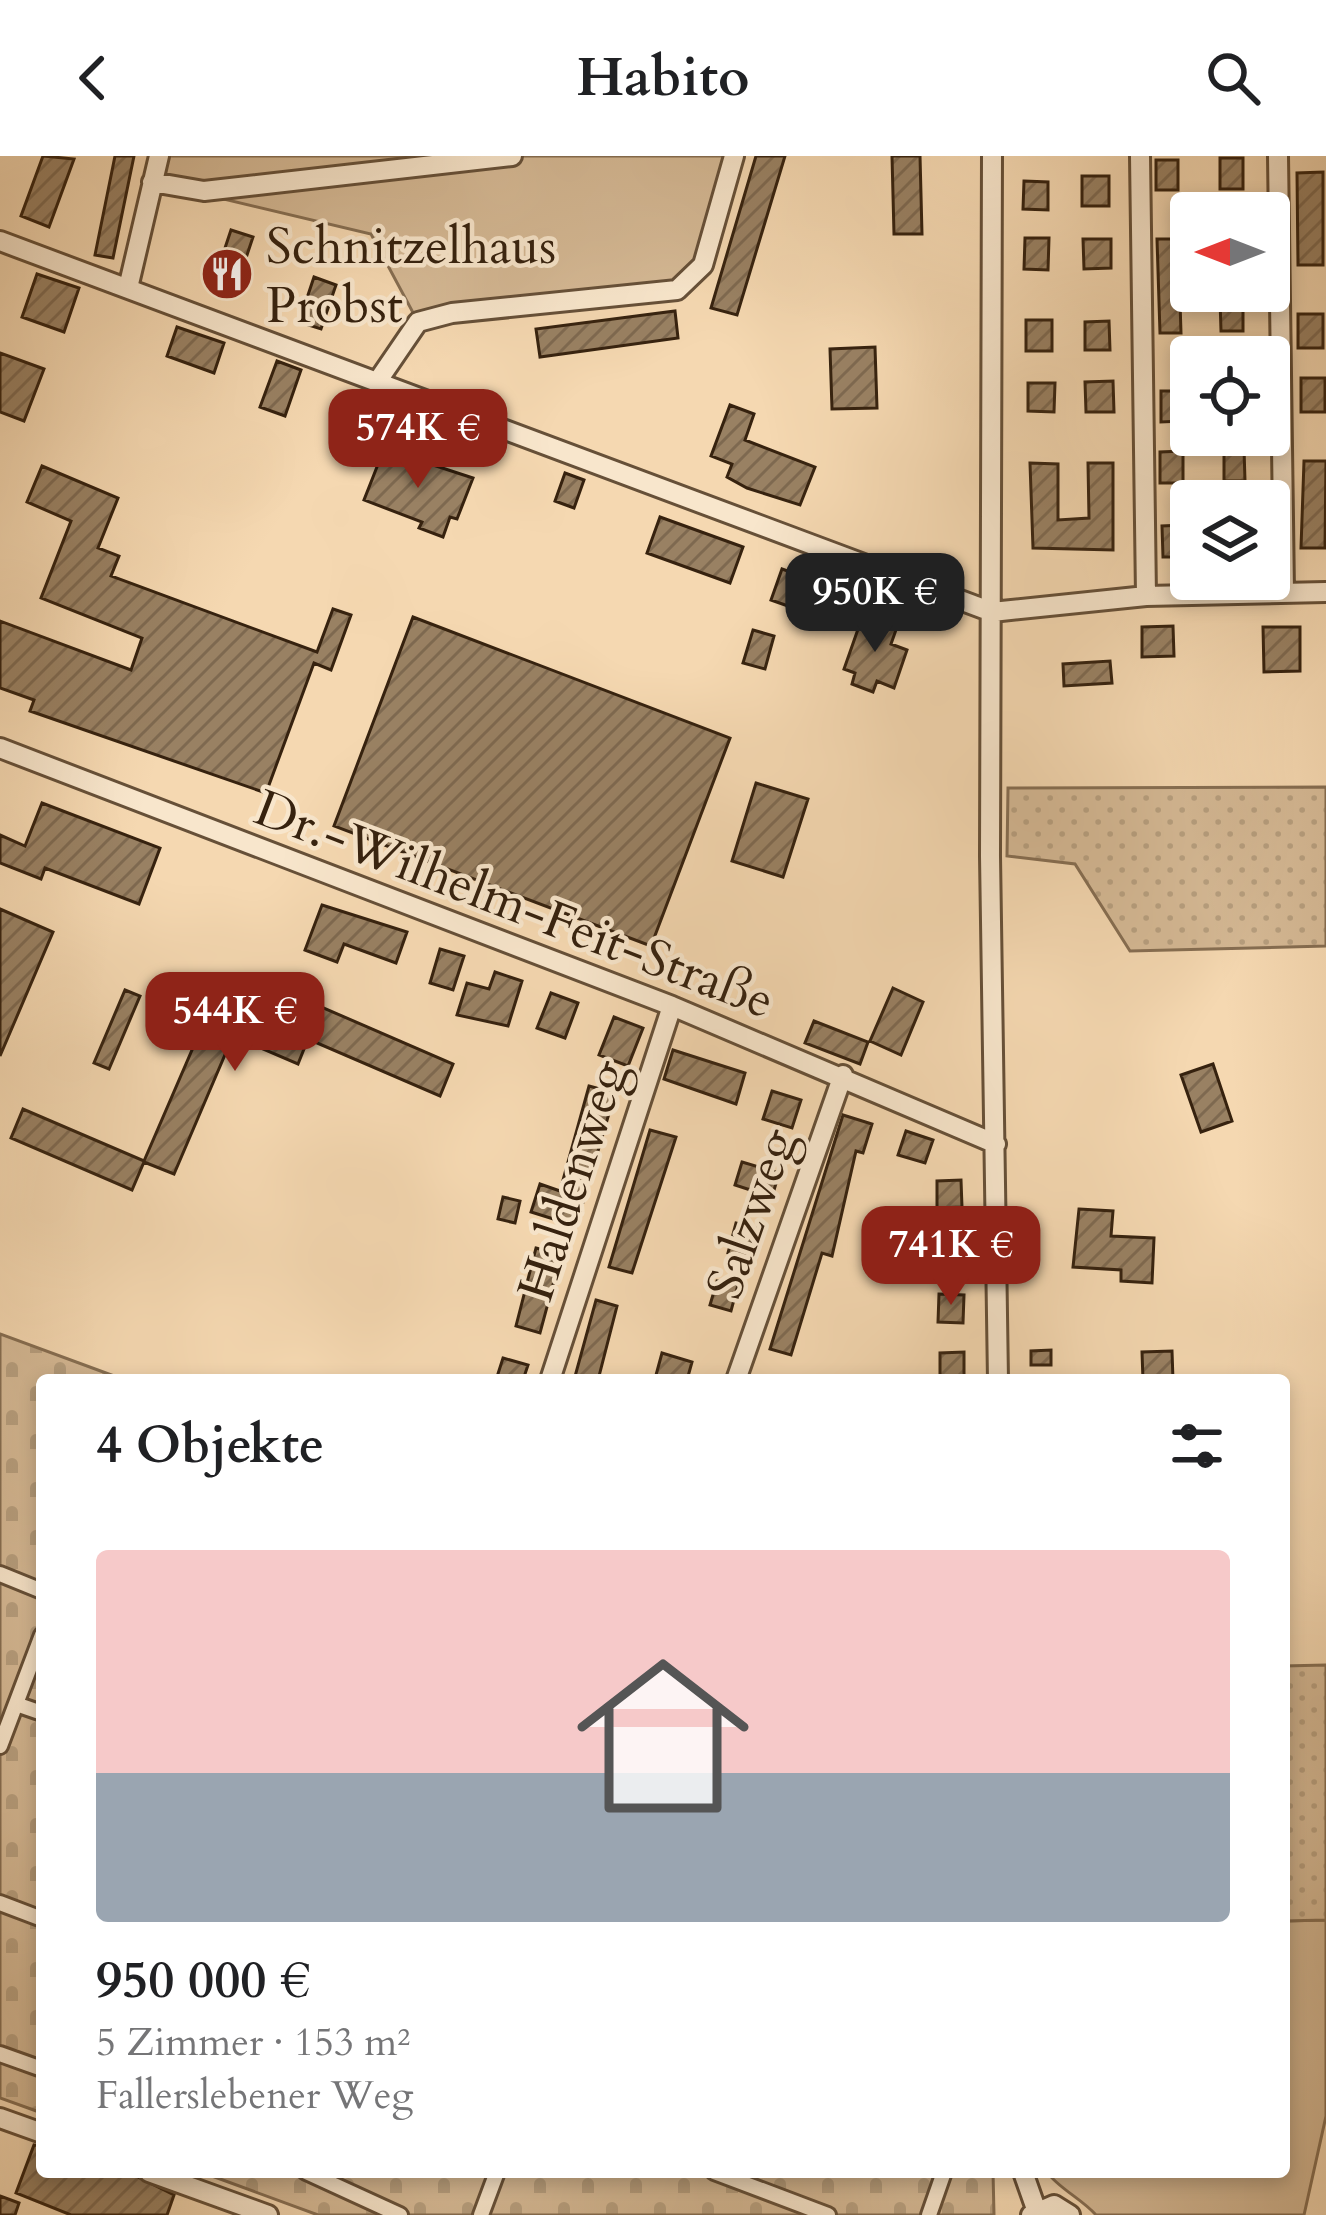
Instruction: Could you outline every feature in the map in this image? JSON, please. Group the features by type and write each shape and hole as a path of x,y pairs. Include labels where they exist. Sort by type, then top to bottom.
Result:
{"street":[{"path":"128,288 159,156"},
{"path":"152,182 204,190 512,156"},
{"path":"377,382 418,322 452,313 676,290 703,266 734,156"},
{"path":"992,156 998,1374"},
{"path":"1140,156 1146,596"},
{"path":"1277,156 1282,480"},
{"path":"0,242 992,612 1170,595"},
{"path":"1290,592 1326,592"},
{"name":"Dr.-Wilhelm-Feit-Straße","path":"0,748 671,1006 843,1075 996,1144"},
{"name":"Haldenweg","path":"552,1374 671,1006"},
{"name":"Salzweg","path":"738,1374 843,1075"},
{"path":"0,1574 36,1589"},
{"path":"0,1746 36,1651"},
{"path":"16,1704 36,1711"},
{"path":"0,1903 36,1916"},
{"path":"0,2054 36,2067"},
{"path":"0,2118 36,2131"},
{"path":"166,2178 268,2215"},
{"path":"319,2178 400,2215"},
{"path":"482,2215 495,2178"},
{"path":"730,2178 828,2215"},
{"path":"929,2215 942,2178"},
{"path":"1026,2178 1034,2212 1054,2205 1070,2215"}],"green space":[{"path":"159,156 411,156 409,168 512,156 734,156 703,265 677,290 418,322 371,234 152,182"},
{"path":"1326,787 1326,946 1130,951 1075,864 1007,856 1008,788"},
{"path":"0,1334 109,1374 36,1374 36,2111 0,2098"},
{"path":"1326,1665 1326,1920 1290,1921 1290,1666"},
{"path":"1326,1920 1326,2116 1304,2215 1096,2215 1052,2178 1290,2178 1290,1921"},
{"path":"217,2178 993,2178 994,2215 318,2215"}],"building":[{"path":"43,156 74,159 49,227 21,216"},
{"path":"115,156 134,156 113,258 95,255"},
{"path":"756,156 785,156 737,315 711,308"},
{"path":"892,156 920,156 922,234 894,234"},
{"path":"1220,158 1243,158 1243,189 1220,189"},
{"path":"1156,160 1178,160 1178,190 1156,190"},
{"path":"1323,172 1323,265 1298,265 1297,173"},
{"path":"1082,176 1109,176 1109,206 1082,206"},
{"path":"1024,181 1048,182 1048,210 1023,209"},
{"path":"231,230 253,237 236,288 214,281"},
{"path":"1025,238 1049,238 1048,270 1024,269"},
{"path":"1083,239 1111,239 1111,268 1084,269"},
{"path":"1157,239 1170,239 1170,312 1180,312 1181,333 1160,333"},
{"path":"37,274 79,288 64,332 22,317"},
{"path":"314,277 336,285 321,329 299,322"},
{"path":"675,311 678,338 540,357 536,329"},
{"path":"1220,312 1243,312 1243,331 1221,331"},
{"path":"1298,314 1323,314 1323,348 1298,348"},
{"path":"1026,320 1052,320 1052,351 1026,351"},
{"path":"1109,321 1110,350 1085,350 1085,322"},
{"path":"177,327 224,343 214,373 167,356"},
{"path":"875,347 877,408 832,409 830,349"},
{"path":"0,353 44,369 24,421 0,412"},
{"path":"277,361 301,370 285,416 260,407"},
{"path":"1301,378 1325,378 1325,412 1301,412"},
{"path":"1113,381 1114,412 1086,412 1085,382"},
{"path":"1028,383 1055,383 1054,412 1028,411"},
{"path":"1161,391 1170,391 1170,422 1161,422"},
{"path":"730,405 754,414 745,440 815,467 800,505 727,477 732,464 711,456"},
{"path":"384,449 473,478 457,519 450,517 443,537 419,528 422,522 364,500"},
{"path":"1160,452 1183,456 1183,480 1160,483"},
{"path":"1224,456 1244,456 1245,480 1224,480"},
{"path":"1304,461 1326,461 1325,548 1301,548"},
{"path":"1030,463 1058,464 1058,520 1089,518 1088,463 1113,463 1113,550 1033,548"},
{"path":"42,466 118,498 98,548 119,556 111,576 317,652 333,609 351,615 331,670 314,663 266,793 30,711 34,700 0,688 0,621 131,670 142,638 41,598 71,521 27,502"},
{"path":"565,473 584,480 574,508 555,501"},
{"path":"660,517 743,547 730,583 647,553"},
{"path":"1162,526 1170,526 1170,557 1163,557"},
{"path":"782,569 816,581 805,612 771,600"},
{"path":"863,615 897,627 891,644 907,650 894,688 877,681 873,692 852,684 855,673 844,669"},
{"path":"413,617 730,738 651,946 334,826"},
{"path":"1173,626 1174,656 1142,657 1142,627"},
{"path":"1263,627 1300,627 1300,671 1264,672"},
{"path":"753,630 774,636 765,669 743,663"},
{"path":"1110,661 1112,683 1064,686 1063,664"},
{"path":"756,783 808,799 783,877 732,861"},
{"path":"42,803 160,848 139,904 45,868 41,879 0,863 0,835 25,846"},
{"path":"322,905 407,932 396,963 344,944 337,962 305,950"},
{"path":"0,909 53,932 0,1056"},
{"path":"440,949 464,956 453,990 430,983"},
{"path":"495,972 522,981 508,1026 457,1015 467,983 489,989"},
{"path":"224,976 278,999 282,990 453,1064 440,1096 308,1039 298,1064 233,1036 174,1174 144,1162 132,1190 11,1138 23,1109 144,1161"},
{"path":"893,988 923,1002 901,1055 870,1041"},
{"path":"125,990 140,996 109,1069 94,1063"},
{"path":"551,993 578,1003 565,1038 537,1028"},
{"path":"614,1017 643,1028 628,1066 599,1055"},
{"path":"814,1021 868,1042 860,1064 805,1043"},
{"path":"673,1050 745,1073 736,1104 664,1079"},
{"path":"1213,1064 1232,1121 1201,1132 1181,1075"},
{"path":"589,1086 615,1093 576,1226 531,1212 540,1184 560,1191"},
{"path":"772,1091 801,1100 792,1128 763,1119"},
{"path":"843,1115 872,1124 863,1153 856,1151 832,1256 822,1253 791,1355 770,1349"},
{"path":"650,1130 676,1137 632,1273 609,1267"},
{"path":"906,1131 933,1140 925,1163 898,1155"},
{"path":"742,1162 779,1173 772,1197 735,1185"},
{"path":"961,1180 962,1207 937,1208 937,1181"},
{"path":"503,1197 520,1201 515,1223 498,1219"},
{"path":"1079,1209 1113,1211 1111,1236 1154,1238 1152,1283 1121,1281 1121,1270 1073,1267"},
{"path":"736,1223 756,1228 748,1258 728,1253"},
{"path":"965,1238 966,1266 939,1267 938,1239"},
{"path":"536,1248 561,1255 540,1333 516,1326"},
{"path":"717,1281 738,1285 731,1311 710,1305"},
{"path":"939,1294 964,1295 963,1323 938,1322"},
{"path":"596,1300 617,1306 600,1374 576,1374"},
{"path":"1051,1350 1051,1365 1031,1365 1031,1351"},
{"path":"1172,1351 1173,1374 1143,1374 1142,1352"},
{"path":"964,1352 964,1374 940,1374 940,1353"},
{"path":"662,1353 692,1362 689,1374 656,1374"},
{"path":"503,1358 528,1365 525,1374 498,1374"},
{"path":"34,2145 36,2178 140,2178 174,2195 167,2215 71,2215 16,2193"},
{"path":"0,2196 19,2203 15,2215 0,2215"}],"place":[{"name":"Schnitzelhaus Probst","path":"227,274"}]}
